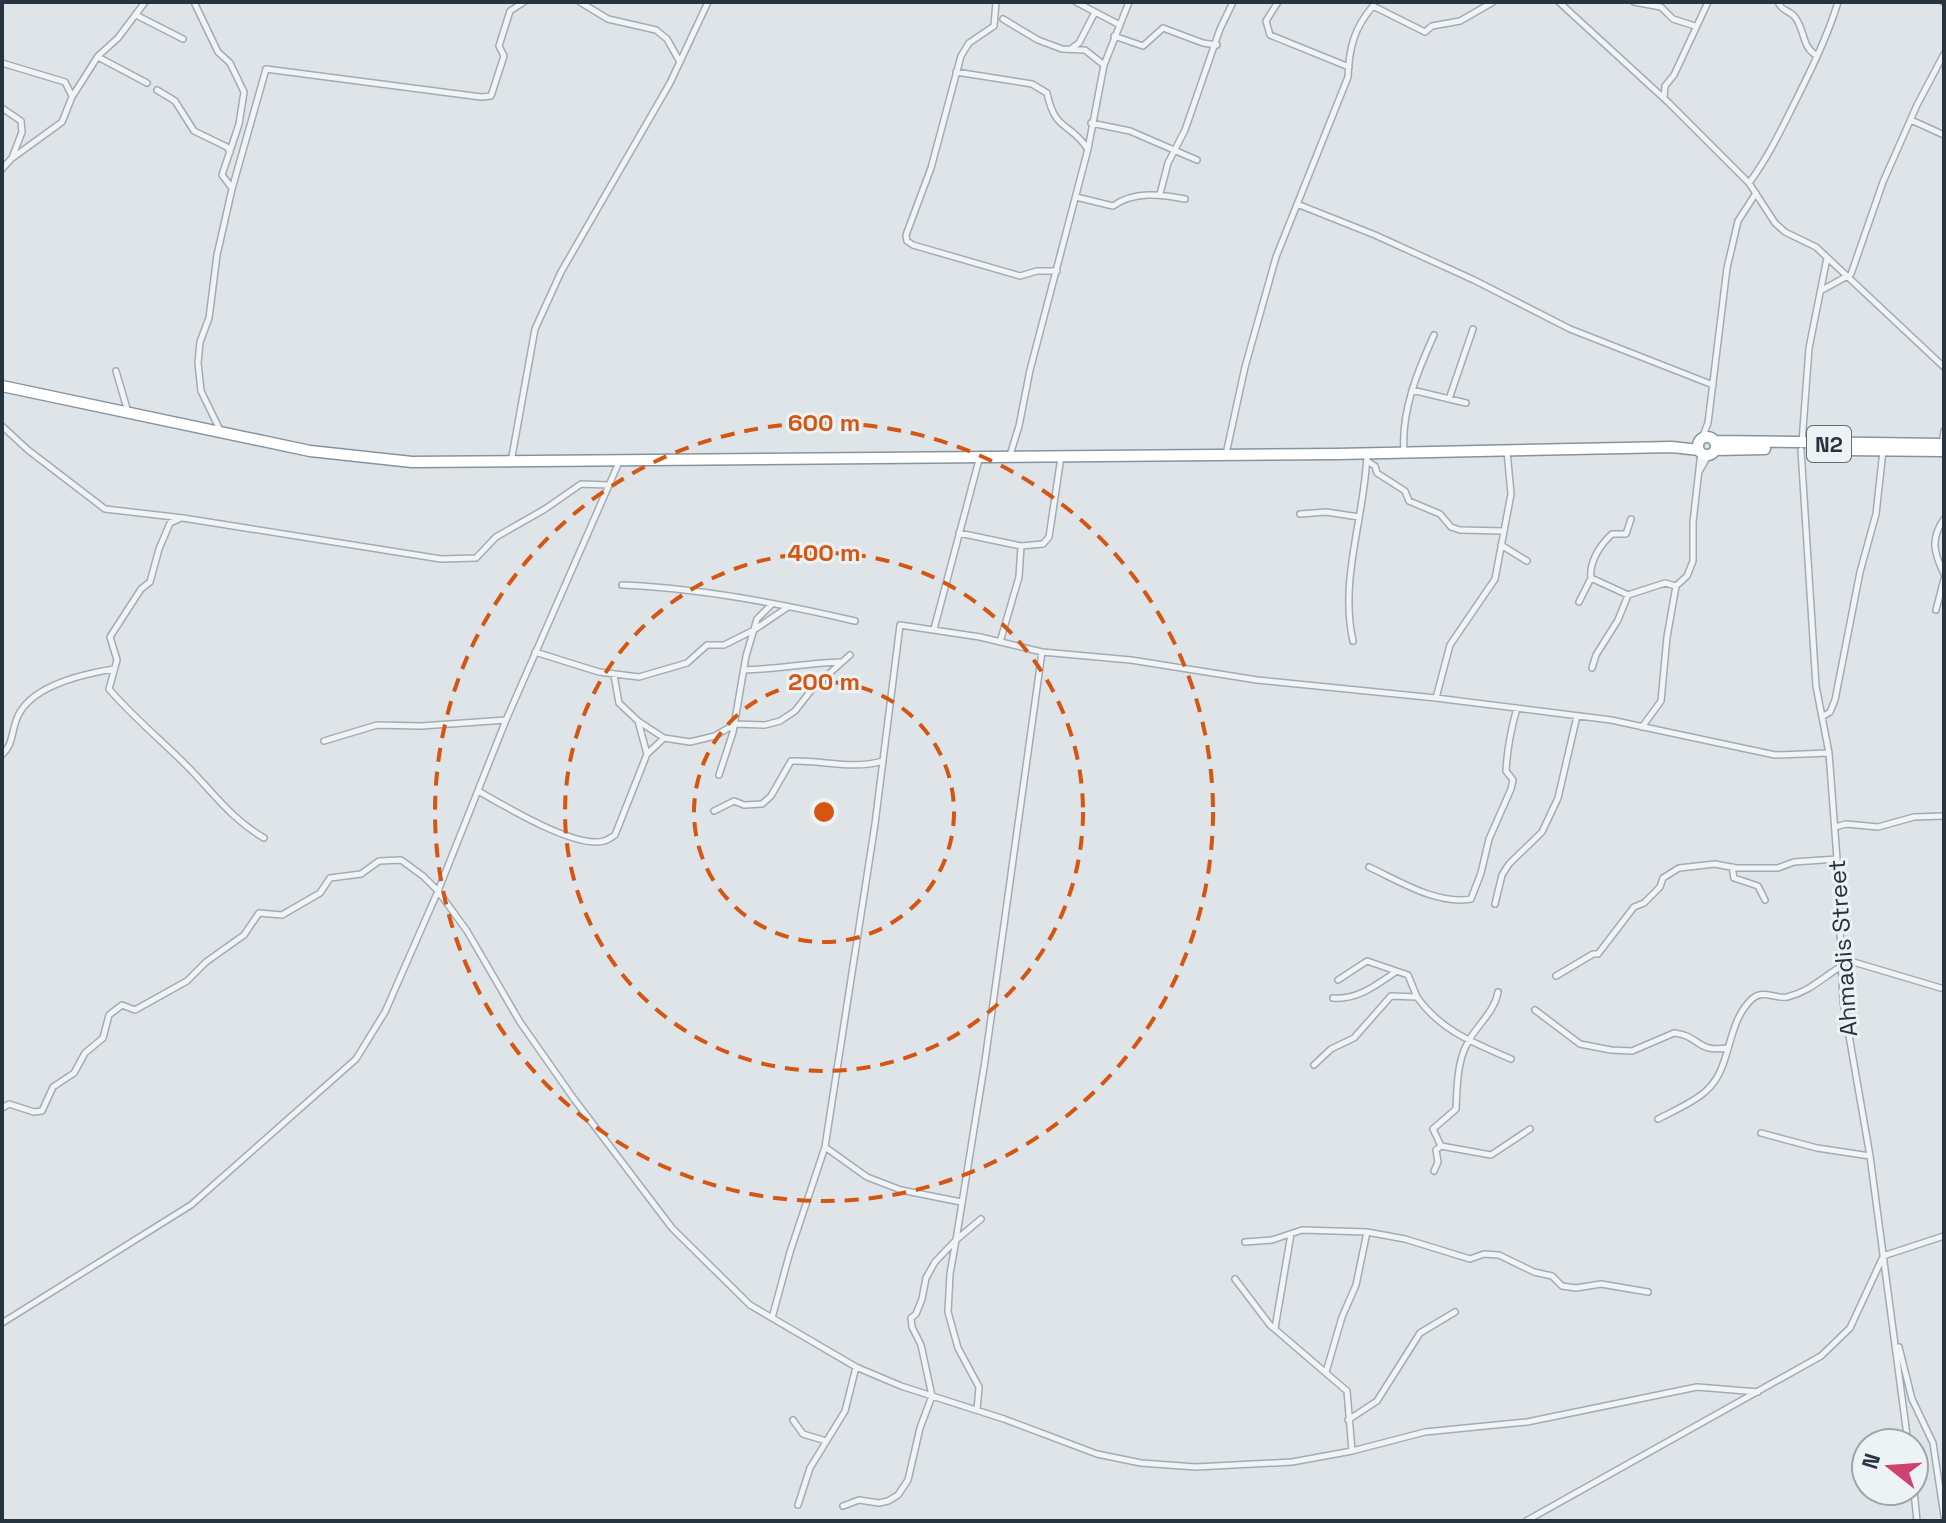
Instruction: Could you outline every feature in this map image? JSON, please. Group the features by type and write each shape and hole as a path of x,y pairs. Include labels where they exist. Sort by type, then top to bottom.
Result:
{"highway":[{"name":"N2","path":"2,386 310,451 380,460 511,463 620,458 1226,454 1367,457 1404,451 1943,446"},
{"name":"N2","path":"1802,447 1883,451 1943,446"}],"street":[{"path":"2,169 62,122 72,97 98,57 145,2"},
{"path":"194,2 218,52 230,63 244,92 239,124 222,175 232,189"},
{"path":"222,433 201,391 198,363 200,342 209,318 217,255 232,189 266,69 491,96 504,56 499,46 510,11 524,2"},
{"path":"580,2 608,19 656,30 667,39 680,63"},
{"path":"511,463 535,329 561,272 680,63 708,2"},
{"path":"996,2 994,26 969,43 961,56 931,168 906,235 907,241 1020,276 1037,271 1057,271"},
{"path":"1076,2 1118,24"},
{"path":"1009,456 1088,149 1104,65 1129,2"},
{"path":"1160,194 1168,163 1233,2"},
{"path":"1278,2 1266,21 1270,35 1349,67"},
{"path":"1226,454 1256,326 1276,257 1348,77 1349,56 1359,22 1371,4 1425,32 1432,26 1460,21 1493,2"},
{"path":"1559,2 1749,183 1775,223 1785,232 1816,247 1944,367"},
{"path":"1634,2 1661,7 1673,19 1695,26"},
{"path":"1664,99 1665,86 1674,75 1708,2"},
{"path":"1778,2 1797,20 1808,51 1816,55"},
{"path":"1749,183 1769,154 1838,2"},
{"path":"1071,48 1079,43 1095,12"},
{"path":"136,15 183,39"},
{"path":"1003,19 1038,40 1062,49 1085,50 1104,65"},
{"path":"1114,36 1143,46 1163,28 1217,45"},
{"path":"1822,290 1848,276 1854,267 1883,182 1944,54"},
{"path":"98,57 147,83"},
{"path":"2,63 65,82 72,97"},
{"path":"956,72 1032,84 1047,93 1051,113 1088,149"},
{"path":"157,90 175,101 194,131 227,147 230,152"},
{"path":"2,108 21,121 22,132 11,159"},
{"path":"1911,120 1944,135"},
{"path":"1091,123 1130,131 1174,153 1197,160"},
{"path":"1642,727 1661,701 1676,586 1687,576 1693,561 1693,522 1707,446 1723,297 1733,238 1738,221 1756,193"},
{"path":"1076,197 1113,206 1123,199 1160,194 1185,199"},
{"path":"1297,204 1449,268 1570,329 1713,385"},
{"name":"Ahmadis Street","path":"1827,258 1809,348 1802,447 1814,660 1829,753 1843,1001 1870,1156 1906,1427"},
{"path":"1449,399 1473,329"},
{"path":"1404,451 1403,439 1412,390 1434,335"},
{"path":"116,371 129,413"},
{"path":"1412,390 1466,403"},
{"path":"1707,446 1708,423"},
{"path":"2,426 105,509 183,518 441,559 476,558 496,537 581,484 608,485"},
{"path":"1943,446 1944,431"},
{"path":"1436,698 1450,645 1491,588 1500,560 1511,494 1507,450"},
{"path":"1822,717 1830,712 1835,700 1860,572 1876,514 1883,451"},
{"path":"934,629 980,456"},
{"path":"959,533 1021,546 1043,544 1049,537 1062,456"},
{"path":"1367,457 1377,473 1405,491 1409,501 1440,514 1451,527 1503,531"},
{"path":"1353,641 1350,587 1367,457"},
{"path":"2,1323 191,1205 356,1059 385,1012 438,891 506,720 620,458"},
{"path":"1300,514 1326,512 1359,517"},
{"path":"183,518 170,523 150,582 141,589 110,637 117,660 109,689 193,772 222,807 246,828 264,838"},
{"path":"1579,602 1591,578 1591,568 1600,547 1612,534 1626,534 1631,519"},
{"path":"1936,610 1944,576 1933,546 1934,536 1944,519"},
{"path":"1501,545 1527,561"},
{"path":"1000,642 1019,577 1021,546"},
{"path":"1591,578 1628,595 1665,583 1676,586"},
{"path":"622,585 668,587 855,621"},
{"path":"1592,668 1628,595"},
{"path":"719,775 735,724 757,619 772,604"},
{"path":"535,652 614,675 639,677 687,663 707,645 724,645 754,630 788,607"},
{"path":"772,1318 825,1147 883,761 900,625 934,629 1042,652 1131,660 1272,682 1577,716 1775,755 1829,753"},
{"path":"977,1410 979,1387 958,1348 948,1312 950,1274 985,1061 1042,652"},
{"path":"614,675 619,703 638,721 664,738 690,742 715,736 735,724 765,725 780,721 795,711 813,688 850,655"},
{"path":"744,670 842,662"},
{"path":"2,755 14,737 15,721 35,696 74,675 114,669"},
{"path":"1369,867 1404,885 1463,900 1471,899 1489,839 1501,818 1513,780 1506,771 1511,743 1509,735 1517,708"},
{"path":"1495,904 1502,875 1542,832 1558,798 1577,716"},
{"path":"324,741 377,725 421,726 506,720"},
{"path":"638,721 647,754"},
{"path":"478,791 540,826 577,838 603,842 615,835 647,754 664,738"},
{"path":"714,811 734,801 744,805 762,804 771,796 791,761 866,766 883,761"},
{"path":"1835,827 1846,824 1878,827 1914,817 1944,816"},
{"path":"1556,976 1598,954 1634,907 1644,903 1660,887 1663,878 1679,868 1715,864 1778,868 1794,862 1837,859"},
{"path":"2,1108 9,1104 34,1112 42,1111 53,1087 74,1073 85,1053 103,1038 109,1015 122,1005 135,1010 175,990 206,962 244,935 259,913 282,915 320,893 330,878 361,874 379,861 401,860 438,891 467,931 520,1022 672,1228 750,1305 856,1367 1069,1446 1141,1463 1196,1467 1292,1462 1352,1451 1425,1432 1527,1422 1697,1387 1758,1392"},
{"path":"1732,867 1734,878 1758,886 1765,900"},
{"path":"1840,958 1944,989"},
{"path":"1338,980 1367,961 1408,975 1417,997 1429,1014 1455,1035 1511,1059"},
{"path":"1658,1119 1706,1091 1716,1079 1738,1017 1753,998 1767,994 1786,997 1809,989 1840,966"},
{"path":"1333,998 1342,999 1366,992 1395,973"},
{"path":"1441,1146 1433,1129 1456,1109 1457,1083 1465,1046 1496,1005 1498,992"},
{"path":"1314,1065 1331,1049 1354,1038 1391,996 1417,997"},
{"path":"1535,1010 1580,1044 1632,1051 1680,1033 1711,1050 1727,1048"},
{"path":"1434,1171 1438,1162 1436,1150 1441,1146 1491,1155 1530,1129"},
{"path":"1761,1133 1817,1148 1870,1156"},
{"path":"825,1147 867,1177 901,1190 961,1202"},
{"path":"843,1506 859,1500 879,1503 898,1495 908,1480 920,1428 932,1396 921,1345 911,1318 916,1314 926,1278 935,1262 981,1219"},
{"path":"1245,1242 1272,1240 1302,1230 1367,1232 1405,1239 1470,1259 1484,1254 1499,1255 1534,1272 1552,1276 1562,1286 1576,1288 1601,1284 1648,1292"},
{"path":"1326,1372 1342,1317 1356,1285 1367,1232"},
{"path":"1275,1328 1291,1234"},
{"path":"1526,1521 1821,1356 1850,1328 1883,1256 1944,1236"},
{"path":"1235,1279 1275,1328 1347,1391 1347,1421 1352,1451"},
{"path":"1347,1421 1377,1401 1420,1333 1455,1312"},
{"path":"1895,1335 1912,1399 1933,1443 1944,1516"},
{"path":"798,1505 810,1468 845,1411 856,1367"},
{"path":"793,1420 803,1434 826,1441"}]}
